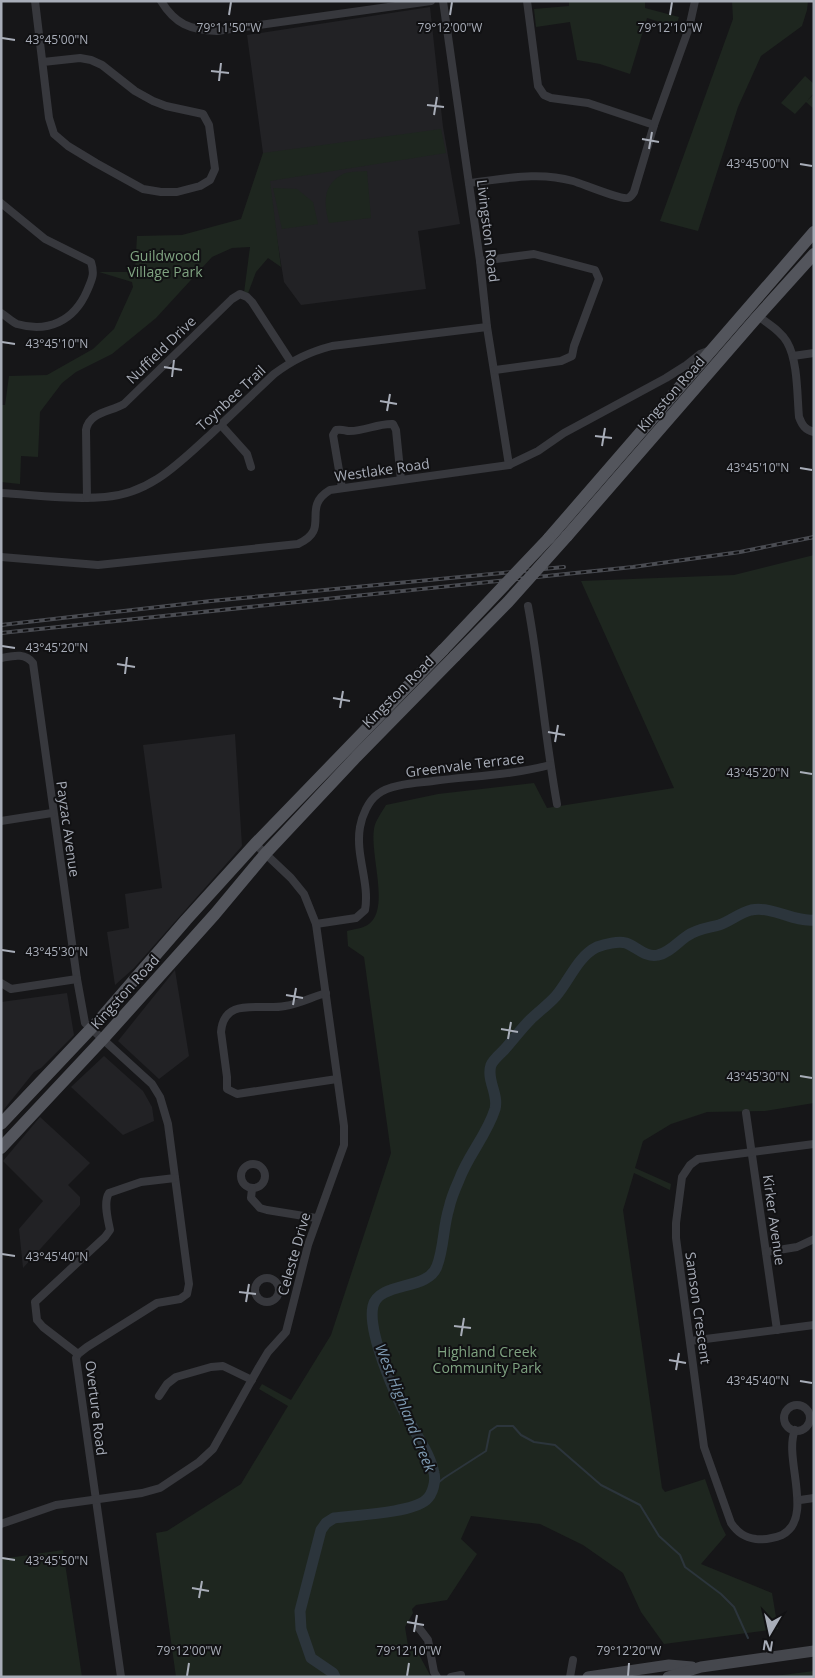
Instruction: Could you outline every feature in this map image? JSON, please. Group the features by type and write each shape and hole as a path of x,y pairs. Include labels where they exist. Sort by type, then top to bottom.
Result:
{"main road":[{"name":"Kingston Road","path":"1,1124 90,1029 255,844 549,538 814,232"},
{"name":"Kingston Road","path":"1,1148 103,1039 215,914 266,853 356,757 508,602 814,254"},
{"path":"668,1677 701,1667 814,1651"},
{"path":"588,1677 669,1665 701,1667"}],"street":[{"path":"35,1 49,118 54,134 68,146 143,189 177,192 200,186 210,180 215,169 209,124 203,114 166,106 153,100 136,91 102,64 91,60 80,58 43,62"},
{"path":"161,1 178,22 198,30 216,31 431,1"},
{"name":"Livingston Road","path":"443,1 480,261 487,327 509,465"},
{"path":"527,1 538,86 544,95 551,98 588,103 654,125"},
{"path":"469,183 528,175 548,176 573,181 617,197 628,198 634,192 654,125 686,37 695,1"},
{"path":"1,203 45,239 91,262 94,272 81,302 63,321 38,327 16,323 1,313"},
{"path":"480,261 534,254 595,270 600,279 574,346 572,356 561,361 495,370"},
{"name":"Nuffield Drive","path":"87,498 87,424 95,415 124,404 232,299 240,294 252,302 291,362"},
{"path":"758,316 777,330 788,342 793,356 799,417 802,425 814,432"},
{"name":"Toynbee Trail","path":"1,493 87,498 106,497 130,492 172,471 274,374 310,352 332,346 487,327"},
{"name":"Westlake Road","path":"1,557 98,564 298,544 307,540 314,531 317,501 330,490 509,465 538,452 564,433 666,378 700,354 713,349"},
{"path":"793,356 814,353"},
{"path":"342,488 333,435 336,430 342,429 348,431 393,424 396,430 401,480"},
{"path":"220,425 247,454 251,467"},
{"path":"528,606 557,804"},
{"name":"Payzac Avenue","path":"1,658 21,656 27,657 33,663 52,813 77,979 85,1023 90,1029"},
{"name":"Greenvale Terrace","path":"316,924 356,918 365,910 366,899 359,851 360,827 367,808 377,794 411,784 508,773 550,765"},
{"path":"1,821 52,813"},
{"name":"Celeste Drive","path":"1,1524 56,1505 142,1493 160,1488 207,1457 219,1440 268,1352 286,1332 316,1218 345,1140 316,924 304,894 291,878 255,844"},
{"path":"1,983 11,989 77,979"},
{"path":"326,993 284,1006 240,1007 226,1016 221,1032 227,1088 237,1094 337,1079"},
{"name":"Overture Road","path":"90,1029 152,1084 160,1098 168,1124 189,1284 187,1294 180,1299 157,1303 146,1309 78,1354 76,1358 121,1677"},
{"name":"Kirker Avenue","path":"746,1113 776,1330"},
{"name":"Samson Crescent","path":"800,1500 794,1525 788,1532 768,1539 746,1537 738,1532 731,1523 704,1447 675,1230 682,1177 690,1165 698,1159 814,1144"},
{"path":"78,1354 43,1327 37,1320 35,1302 105,1237 110,1230 106,1202 109,1193 141,1182 174,1178"},
{"path":"252,1188 251,1198 260,1208 316,1218"},
{"path":"766,1252 797,1247 814,1239"},
{"path":"279,1292 295,1296"},
{"path":"690,1341 814,1325"},
{"path":"160,1396 167,1384 176,1377 211,1367 223,1366 252,1380"},
{"path":"795,1430 792,1436 792,1447 800,1500 814,1498"},
{"path":"419,1628 428,1640 434,1672 437,1677"},
{"path":"570,1677 572,1660"},
{"path":"451,1677 461,1675 461,1677"}],"shaded area":[{"path":"430,7 443,127 460,224 418,231 426,289 301,305 284,282 263,153 247,35"},
{"path":"235,734 242,846 134,968 115,985 107,932 129,928 125,894 162,888 143,745"},
{"path":"175,970 189,1056 159,1079 118,1041"},
{"path":"67,993 74,1035 41,1068 34,1072 1,1113 1,1002"},
{"path":"104,1056 143,1091 152,1107 154,1121 123,1135 71,1087"},
{"path":"40,1117 90,1163 68,1185 80,1197 80,1205 23,1268 19,1229 43,1201 3,1161"}],"green space":[{"path":"569,1 645,1 645,8 679,17 676,27 647,18 630,74 600,64 577,60 570,22 536,27 534,9 569,6"},
{"path":"732,1 808,1 802,26 761,56 738,107 698,231 660,221 733,19"},
{"path":"805,76 814,84 814,93 807,101 814,94 814,109 806,102 795,114 781,103"},
{"name":"Guildwood Village Park","path":"441,129 446,153 270,181 281,267 268,258 256,272 247,296 244,293 250,247 232,248 212,257 156,318 112,354 76,372 62,383 40,412 38,457 21,456 20,484 1,482 1,405 5,405 9,376 47,375 93,349 114,329 133,287 132,282 99,272 135,272 137,236 182,235 241,219 263,153"},
{"path":"367,171 371,218 329,223 326,196 331,184 336,178 345,173"},
{"path":"273,188 297,189 313,202 318,224 282,229"},
{"name":"Highland Creek Community Park","path":"814,555 814,1103 765,1111 707,1112 671,1124 643,1141 635,1168 671,1184 670,1190 634,1173 623,1210 662,1488 665,1492 705,1479 726,1535 701,1564 772,1593 778,1629 664,1644 641,1612 623,1573 583,1545 540,1524 471,1516 461,1539 477,1554 447,1600 416,1605 412,1609 413,1613 405,1627 408,1646 416,1649 431,1677 176,1677 156,1533 167,1531 241,1484 288,1406 259,1389 262,1384 291,1400 331,1335 391,1153 364,957 348,946 347,931 367,925 377,913 379,890 373,839 379,817 386,805 438,794 534,783 547,808 674,788 581,581 734,575"},
{"path":"63,1550 82,1677 1,1677 1,1559"},
{"path":"814,1671 814,1677 767,1677"}],"waterway":[{"name":"West Highland Creek","path":"335,1677 333,1673 311,1658 301,1629 300,1611 321,1530 326,1523 334,1518 396,1511 419,1504 426,1500 435,1480 430,1459 403,1409 383,1363 374,1331 373,1306 377,1298 384,1293 424,1279 432,1274 437,1266 453,1194 467,1162 487,1128 495,1109 496,1103 490,1076 492,1063 527,1023 556,996 584,956 597,947 623,942 654,956 670,950 695,932 719,925 751,910 759,909 798,919 814,920"},
{"path":"433,1487 486,1451 490,1431 497,1426 513,1426 521,1435 534,1442 555,1445 601,1485 640,1505 659,1536 680,1555 685,1567 721,1594 734,1607 748,1638"}],"railway":[{"path":"1,633 633,567 740,552 814,537"},
{"path":"1,625 211,601 564,567"}]}
